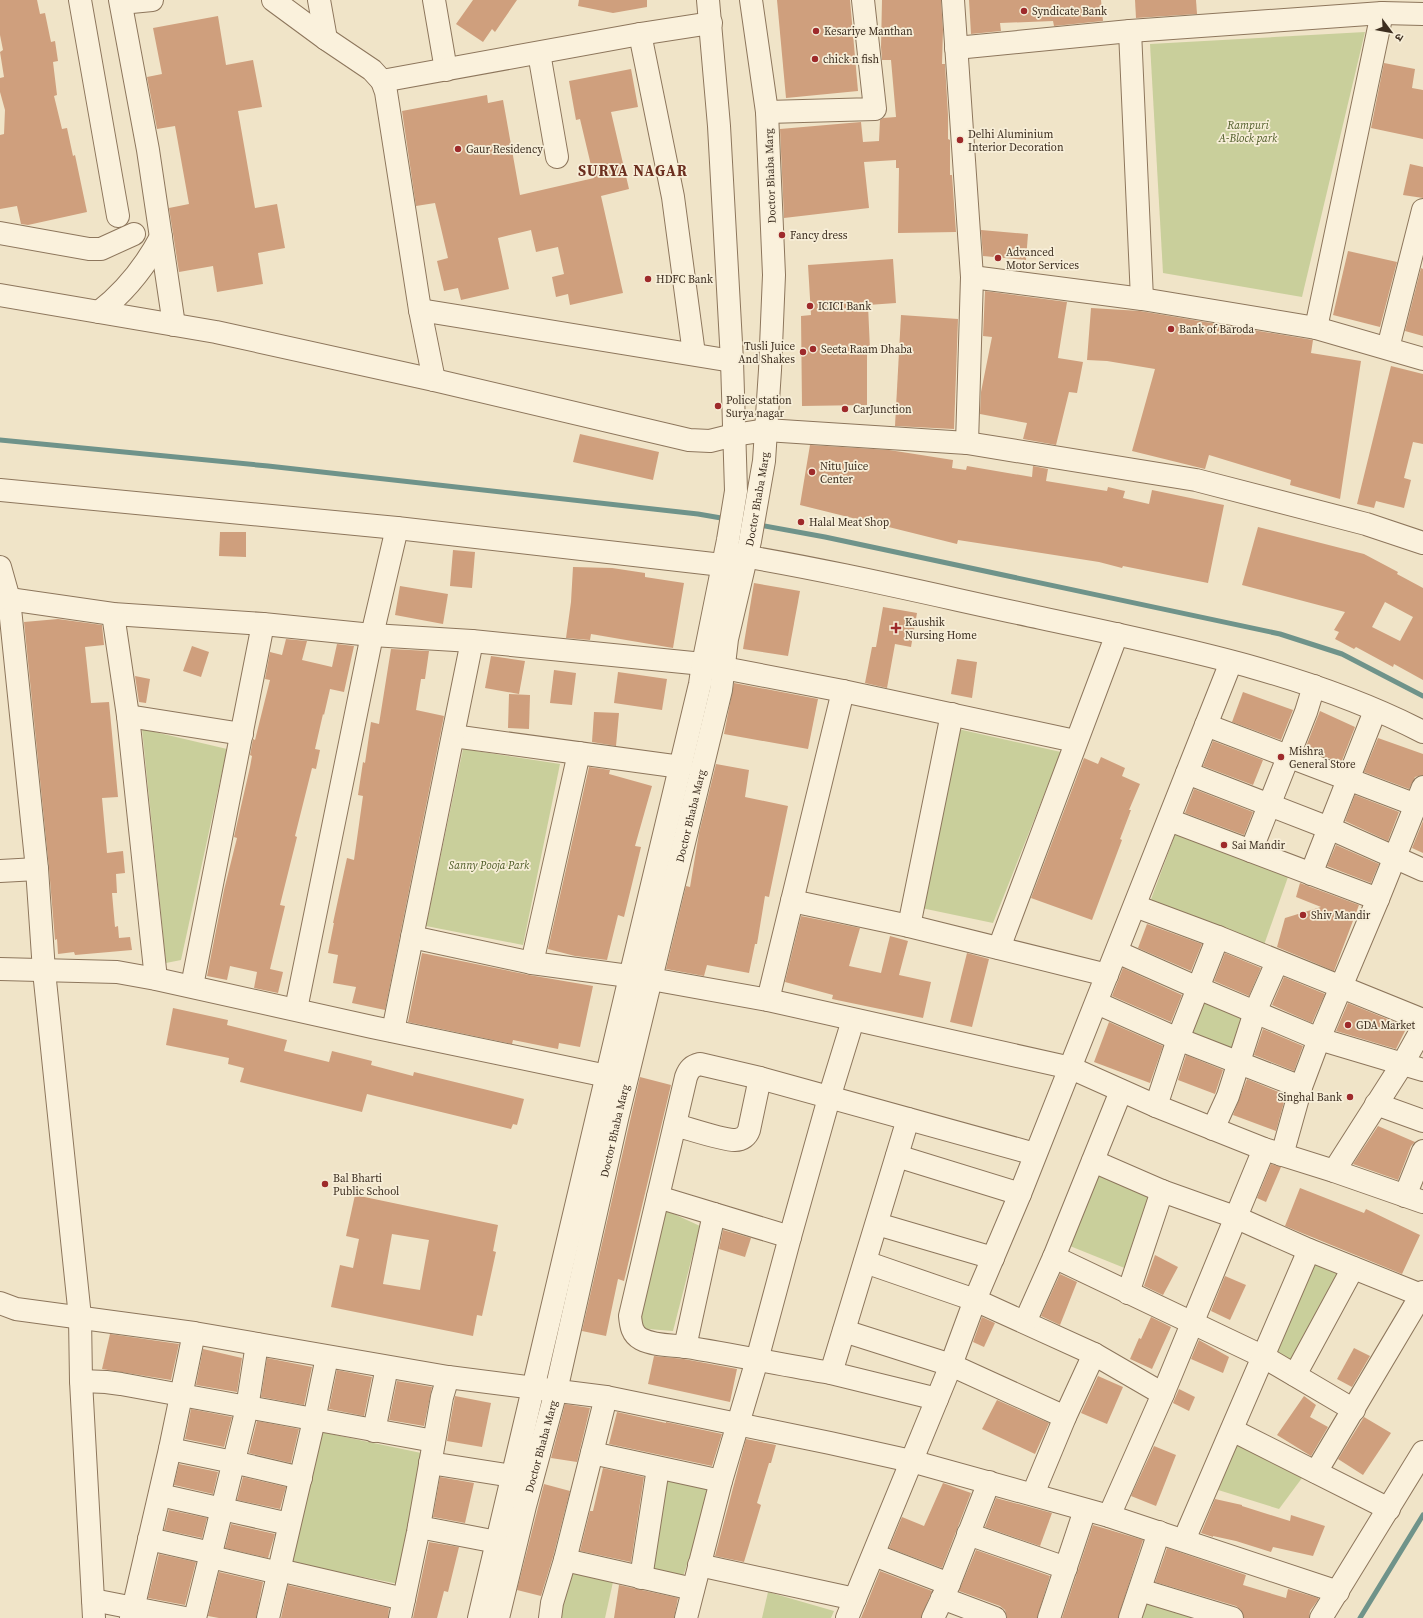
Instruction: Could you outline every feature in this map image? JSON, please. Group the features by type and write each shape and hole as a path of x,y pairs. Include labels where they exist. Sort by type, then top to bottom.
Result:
{"street":[{"path":"80,0 118,216"},
{"path":"152,0 121,2 148,150 174,325"},
{"path":"273,0 326,39 372,70 382,81 386,92 420,310 434,380"},
{"path":"319,0 326,39"},
{"path":"434,0 446,70"},
{"name":"Doctor Bhaba Marg","path":"708,0 719,126 732,361 736,491 736,554"},
{"name":"Doctor Bhaba Marg","path":"479,1618 700,684 713,666 736,554 757,499 764,461 774,275 767,112 751,0"},
{"path":"767,112 875,109 863,0"},
{"path":"953,0 972,277 967,443"},
{"path":"956,48 1130,31 1382,13 1423,14"},
{"path":"1316,328 1382,13"},
{"path":"382,81 640,34 711,23"},
{"path":"1130,31 1142,299"},
{"path":"640,34 673,197 694,354"},
{"path":"539,53 557,157"},
{"path":"1388,348 1423,210"},
{"path":"0,233 89,249 101,249 134,234"},
{"path":"99,312 115,300 131,283 143,268 161,237"},
{"path":"972,277 1142,299 1316,328 1423,359"},
{"path":"0,295 216,332 434,380 689,440 710,441 734,435 766,430 967,443 1196,480 1366,524 1423,543"},
{"path":"420,310 732,361"},
{"path":"0,490 397,528 736,554 886,584 1117,634 1274,673 1339,695 1423,732"},
{"path":"296,1009 372,635 397,528"},
{"path":"0,567 9,599 37,869 44,971 80,1317 81,1381 93,1609 185,1618"},
{"path":"9,599 113,614 263,624 372,635 472,641 713,666 843,691 1075,741"},
{"path":"113,614 128,716 156,978"},
{"path":"192,986 263,624"},
{"path":"999,948 1075,741 1117,634"},
{"path":"393,1031 472,641"},
{"path":"700,1565 851,1609 951,1366 975,1300 1071,1068 1231,662"},
{"name":"Doctor Bhaba Marg","path":"498,1618 525,1506 556,1391 617,1119 721,690 713,666"},
{"path":"1251,851 1306,712 1314,686"},
{"path":"768,1000 843,691"},
{"path":"1311,874 1375,711"},
{"path":"909,926 952,714"},
{"path":"128,716 242,734"},
{"path":"1109,1516 1163,1394 1235,1217 1273,1152 1420,796 1349,779 1206,725"},
{"path":"453,736 681,767"},
{"path":"532,963 579,753"},
{"path":"1187,773 1329,828 1423,870"},
{"path":"1169,820 1378,899"},
{"path":"0,871 37,869"},
{"path":"792,900 909,926 1107,975"},
{"path":"1135,906 1218,937 1423,1020"},
{"path":"1156,1106 1178,1039 1218,937"},
{"path":"412,938 532,963 651,979 768,1000 1071,1068 1156,1106 1273,1152 1334,1171 1414,1199 1423,1151"},
{"path":"1116,952 1319,1039 1413,1067"},
{"path":"1213,1129 1228,1096 1256,1012 1277,962"},
{"path":"0,969 117,972 156,978 393,1031 607,1076"},
{"path":"1097,1003 1178,1039 1301,1087"},
{"path":"686,1618 722,1481 757,1360 790,1237 829,1098 853,1020"},
{"path":"1334,1171 1376,1104 1413,1067 1423,1027"},
{"path":"937,1399 831,1373 685,1347 652,1343 641,1339 634,1334 631,1327 630,1316 686,1077 689,1070 693,1066 700,1064 706,1065 760,1078 1035,1154"},
{"path":"675,1125 731,1140 742,1138 747,1135 749,1130 760,1078"},
{"path":"1025,1322 1094,1161 1121,1091"},
{"path":"1376,1104 1423,1121"},
{"path":"831,1373 908,1119"},
{"path":"897,1156 1020,1194"},
{"path":"1094,1161 1162,1191 1235,1217 1309,1250 1422,1294 1316,1472"},
{"path":"1128,1293 1162,1191"},
{"path":"658,1197 790,1237"},
{"path":"685,1347 714,1214"},
{"path":"877,1224 993,1258"},
{"path":"1184,1540 1309,1250"},
{"path":"1054,1257 1264,1357 1354,1410"},
{"path":"865,1262 975,1300 1025,1322 1094,1354 1163,1394"},
{"path":"1295,1375 1353,1268"},
{"path":"0,1303 16,1309 194,1333 448,1377 606,1397 912,1461 1109,1516 1338,1592"},
{"path":"844,1331 951,1366 1065,1417"},
{"path":"132,1612 160,1495 194,1333"},
{"path":"195,1618 247,1408 257,1344"},
{"path":"1032,1494 1094,1354"},
{"path":"268,1618 301,1478 327,1357"},
{"path":"374,1431 387,1367"},
{"path":"279,1570 402,1609 419,1527 442,1397 448,1377"},
{"path":"81,1381 106,1382 434,1441"},
{"path":"550,1618 552,1602 565,1560 606,1397"},
{"path":"1232,1430 1389,1509"},
{"path":"170,1449 301,1478"},
{"path":"1321,1618 1423,1452"},
{"path":"592,1453 722,1481"},
{"path":"430,1463 513,1476"},
{"path":"641,1578 658,1468"},
{"path":"933,1618 946,1591 989,1482"},
{"path":"160,1495 289,1524"},
{"path":"1049,1618 1085,1510"},
{"path":"419,1527 497,1542"},
{"path":"1130,1618 1159,1532"},
{"path":"968,1534 1066,1568"},
{"path":"149,1539 211,1553"},
{"path":"211,1553 210,1557 279,1573 279,1570"},
{"path":"874,1555 946,1591 966,1612 995,1618"},
{"path":"565,1560 693,1589"},
{"path":"1140,1590 1229,1618"}],"green space":[{"name":"Rampuri A-Block park","path":"1365,32 1302,297 1163,273 1150,44"},
{"path":"940,725 1061,752 993,923 907,905"},
{"path":"142,729 227,749 181,960 166,963"},
{"name":"Sanny Pooja Park","path":"463,749 560,764 523,945 426,926"},
{"path":"1176,832 1288,877 1264,945 1150,902"},
{"path":"1201,997 1248,1016 1238,1052 1185,1035"},
{"path":"1094,1174 1152,1197 1127,1269 1065,1244"},
{"path":"663,1209 700,1226 673,1331 636,1328"},
{"path":"1315,1257 1344,1265 1289,1362 1271,1350"},
{"path":"1240,1429 1305,1474 1279,1509 1215,1489"},
{"path":"321,1432 426,1454 399,1584 292,1563"},
{"path":"663,1477 712,1488 682,1580 648,1574"},
{"path":"568,1567 613,1582 605,1618 554,1618"},
{"path":"768,1592 834,1611 831,1618 762,1618"},
{"path":"1143,1596 1200,1618 1133,1618"}],"building":[{"path":"0,0 37,0 40,14 45,13 51,42 55,41 58,61 53,62 57,95 54,96 62,129 67,128 73,156 75,155 87,212 28,225 21,224 17,206 0,209 0,135 4,134 5,110 0,92 0,78 4,77 0,52 3,50 0,35"},
{"path":"473,0 517,0 495,32 492,29 483,42 456,24"},
{"path":"579,0 647,0 647,7 613,13 578,6"},
{"path":"777,0 850,0 858,91 786,98"},
{"path":"882,0 941,0 943,30 942,64 945,64 948,139 950,140 950,175 952,175 956,232 898,233 899,168 896,168 896,160 864,162 869,208 784,218 780,129 861,122 863,142 879,141 880,120 883,118 896,117 891,60 882,60"},
{"path":"969,0 1101,0 1103,21 1054,26 1053,21 1000,23 1001,31 971,34"},
{"path":"1135,0 1196,0 1197,14 1136,18"},
{"path":"218,16 226,65 253,60 262,107 238,111 255,208 277,204 285,248 258,253 263,284 217,292 213,266 179,272 169,208 189,204 175,126 157,129 147,77 162,74 153,28"},
{"path":"1384,63 1415,69 1412,88 1423,90 1423,139 1371,128"},
{"path":"631,69 638,107 611,112 629,189 601,196 623,293 570,305 568,294 556,297 552,277 564,274 558,247 536,252 531,230 498,238 509,289 461,300 458,288 444,291 437,261 448,258 435,203 416,206 402,111 487,95 488,103 503,100 520,195 594,178 580,119 576,120 569,81"},
{"path":"1410,164 1423,167 1423,198 1403,195"},
{"path":"981,230 1028,234 1026,260 983,256"},
{"path":"1348,251 1397,262 1380,327 1333,315"},
{"path":"893,259 896,303 868,305 870,350 867,350 867,405 802,406 801,316 811,315 808,265"},
{"path":"1421,268 1423,269 1423,336 1405,331"},
{"path":"985,291 1067,302 1058,358 1083,362 1077,393 1069,392 1056,445 1023,439 1027,423 980,414 981,392 992,337 983,336"},
{"path":"1091,308 1140,311 1313,340 1311,353 1361,361 1340,499 1290,485 1291,480 1209,455 1205,469 1132,451 1155,369 1107,361 1087,360"},
{"path":"901,315 958,319 954,429 895,426"},
{"path":"1391,366 1423,374 1423,444 1413,442 1404,478 1411,480 1404,508 1376,501 1374,508 1357,504"},
{"path":"580,434 659,452 653,480 573,462"},
{"path":"810,445 889,450 953,460 952,468 966,470 967,466 1032,477 1033,466 1048,469 1046,481 1107,491 1108,487 1125,491 1123,498 1149,504 1152,490 1224,505 1208,583 1123,566 1122,568 1099,562 958,540 957,544 800,505"},
{"path":"1258,527 1364,554 1398,572 1397,574 1423,588 1423,680 1394,664 1393,667 1356,647 1354,649 1335,639 1339,632 1334,630 1345,612 1242,585","holes":["1385,602 1413,617 1400,641 1372,627"]},
{"path":"220,532 246,532 246,557 219,556"},
{"path":"453,550 475,552 472,588 450,586"},
{"path":"573,567 612,568 645,573 645,577 684,583 673,648 591,634 590,640 566,638 571,602"},
{"path":"754,583 800,591 788,656 743,649"},
{"path":"400,586 448,594 443,624 395,615"},
{"path":"883,607 917,613 911,647 895,644 887,688 865,683 872,647 876,647"},
{"path":"58,619 102,625 104,645 85,647 91,703 109,702 118,797 102,798 107,853 123,851 125,873 116,874 117,893 112,893 115,927 118,926 119,938 130,937 132,950 75,955 74,952 58,954 57,939 55,940 24,622"},
{"path":"286,639 307,641 302,660 332,667 337,644 354,646 344,692 330,689 315,749 320,750 316,769 312,768 295,836 297,837 280,905 285,906 270,969 283,972 278,993 254,988 257,972 230,966 227,980 207,976 224,890 237,838 234,837 250,767 252,756 250,755 253,739 255,740 270,680 265,679 270,652 282,655"},
{"path":"192,646 209,652 201,677 183,671"},
{"path":"391,649 429,651 425,679 421,679 416,710 444,716 385,1010 352,1003 356,987 333,983 338,955 328,953 347,858 354,860 363,796 358,795 363,762 365,763 371,722 379,724"},
{"path":"491,656 525,661 519,694 485,688"},
{"path":"957,659 977,662 972,698 951,694"},
{"path":"554,670 576,673 572,705 550,703"},
{"path":"618,672 667,679 662,710 614,703"},
{"path":"135,676 150,679 146,703 139,702"},
{"path":"734,683 818,699 808,749 724,734"},
{"path":"1243,692 1293,710 1281,740 1232,722"},
{"path":"509,694 530,695 529,729 508,728"},
{"path":"1320,711 1355,727 1341,763 1305,749"},
{"path":"594,712 619,713 616,746 592,742"},
{"path":"1378,738 1423,754 1423,775 1415,777 1409,789 1364,772"},
{"path":"1213,741 1263,760 1253,785 1203,766"},
{"path":"1101,757 1125,768 1122,776 1140,784 1129,810 1131,810 1120,839 1122,840 1092,920 1031,898 1084,758 1098,764"},
{"path":"716,764 749,770 745,797 788,806 769,897 765,896 757,944 755,944 749,973 707,965 704,976 666,969 686,886 690,887 699,833"},
{"path":"589,767 610,770 609,774 652,786 635,846 641,847 624,917 618,915 607,960 575,956 548,949"},
{"path":"1194,789 1253,812 1244,835 1185,813"},
{"path":"1355,795 1399,812 1388,841 1345,821"},
{"path":"1423,821 1423,853 1412,848"},
{"path":"1336,845 1379,864 1371,883 1327,866"},
{"path":"1300,883 1359,905 1334,971 1277,947 1285,918 1321,907 1296,897"},
{"path":"801,916 860,928 849,966 881,973 890,936 908,941 899,975 931,982 923,1018 832,999 833,995 785,982"},
{"path":"1147,924 1202,944 1191,971 1138,948"},
{"path":"422,953 529,975 593,986 580,1047 559,1043 558,1049 513,1040 512,1044 408,1022"},
{"path":"967,953 989,959 972,1027 950,1022"},
{"path":"1225,953 1261,968 1249,996 1214,981"},
{"path":"1123,968 1182,995 1171,1022 1112,996"},
{"path":"1284,977 1325,994 1312,1023 1272,1005"},
{"path":"1348,1003 1407,1027 1396,1049 1336,1031"},
{"path":"173,1008 228,1020 227,1025 287,1040 284,1051 329,1062 332,1051 372,1061 371,1065 413,1076 414,1072 524,1099 517,1125 513,1124 511,1129 367,1094 362,1112 240,1082 244,1068 228,1064 229,1058 166,1045"},
{"path":"1109,1022 1163,1046 1150,1083 1094,1062"},
{"path":"1263,1029 1303,1046 1294,1071 1254,1055"},
{"path":"1186,1055 1223,1070 1215,1094 1178,1080"},
{"path":"640,1077 671,1085 624,1281 618,1279 606,1336 582,1331"},
{"path":"1247,1079 1286,1095 1276,1131 1233,1115"},
{"path":"1378,1126 1415,1142 1411,1146 1398,1180 1353,1164"},
{"path":"1271,1164 1281,1167 1266,1202 1257,1198"},
{"path":"1300,1188 1364,1213 1366,1209 1420,1235 1402,1274 1285,1226"},
{"path":"355,1195 498,1225 493,1251 496,1252 482,1316 477,1315 473,1336 331,1307 340,1265 353,1268 359,1239 346,1236","holes":["392,1234 429,1240 420,1290 383,1284"]},
{"path":"723,1230 751,1238 745,1257 719,1249"},
{"path":"1155,1255 1178,1267 1163,1295 1144,1286"},
{"path":"1060,1274 1077,1282 1060,1325 1041,1316"},
{"path":"1225,1276 1246,1285 1230,1320 1211,1311"},
{"path":"982,1317 995,1323 984,1347 973,1342"},
{"path":"1151,1317 1171,1327 1152,1369 1130,1359 1139,1338 1141,1339"},
{"path":"110,1334 179,1344 171,1380 102,1369"},
{"path":"1199,1340 1229,1357 1223,1373 1191,1359"},
{"path":"1354,1348 1370,1356 1352,1387 1337,1379"},
{"path":"203,1349 242,1358 237,1392 196,1385"},
{"path":"654,1356 684,1359 737,1369 730,1402 648,1384"},
{"path":"267,1358 312,1367 304,1405 261,1397"},
{"path":"337,1370 372,1377 364,1416 329,1409"},
{"path":"1098,1376 1123,1387 1107,1424 1081,1413"},
{"path":"397,1381 432,1387 424,1426 389,1420"},
{"path":"1179,1389 1195,1397 1189,1411 1173,1403"},
{"path":"455,1396 491,1403 482,1447 447,1441"},
{"path":"1304,1396 1316,1405 1310,1417 1328,1427 1311,1456 1277,1435"},
{"path":"997,1400 1049,1423 1035,1454 982,1429"},
{"path":"565,1404 590,1408 577,1462 551,1458"},
{"path":"191,1409 232,1417 224,1447 185,1439"},
{"path":"617,1412 722,1434 712,1466 609,1444"},
{"path":"1364,1417 1391,1433 1363,1475 1338,1459"},
{"path":"257,1421 299,1429 291,1463 249,1453"},
{"path":"746,1439 776,1445 757,1503 761,1505 744,1562 715,1556"},
{"path":"1154,1446 1176,1455 1156,1506 1131,1496"},
{"path":"179,1464 218,1472 213,1494 174,1485"},
{"path":"603,1468 644,1477 631,1562 580,1551 590,1511 593,1511"},
{"path":"243,1477 286,1487 280,1509 237,1500"},
{"path":"440,1477 474,1483 465,1523 433,1517"},
{"path":"943,1483 971,1493 942,1568 889,1548 902,1517 924,1526"},
{"path":"544,1484 570,1491 541,1596 517,1590"},
{"path":"996,1498 1052,1513 1040,1546 985,1527"},
{"path":"1215,1499 1242,1505 1290,1521 1291,1515 1325,1526 1313,1556 1273,1547 1271,1552 1236,1541 1213,1537 1201,1533"},
{"path":"169,1510 207,1518 202,1538 164,1530"},
{"path":"231,1524 275,1534 268,1558 225,1548"},
{"path":"1093,1525 1143,1540 1118,1618 1062,1618"},
{"path":"429,1542 459,1547 448,1592 444,1591 437,1618 413,1618"},
{"path":"1167,1548 1246,1575 1243,1585 1286,1598 1288,1589 1318,1598 1318,1600 1310,1611 1309,1618 1244,1618 1241,1610 1236,1606 1155,1582"},
{"path":"976,1550 1050,1576 1037,1618 1007,1618 1005,1610 1000,1606 959,1591"},
{"path":"159,1554 196,1562 185,1605 148,1598"},
{"path":"880,1571 932,1591 921,1618 861,1618"},
{"path":"219,1572 263,1582 256,1618 219,1618 208,1616"},
{"path":"288,1585 389,1608 388,1618 281,1618"},
{"path":"619,1585 678,1598 674,1618 614,1618"}],"waterway":[{"path":"0,440 268,466 698,514 727,519"},
{"path":"759,525 825,537 1280,634 1342,654 1423,696"},
{"path":"1360,1618 1423,1515"}],"place":[{"name":"Syndicate Bank","path":"1024,11"},
{"name":"Kesariye Manthan","path":"816,31"},
{"name":"chick n fish","path":"815,59"},
{"name":"Delhi Aluminium Interior Decoration","path":"960,140"},
{"name":"Gaur Residency","path":"458,149"},
{"name":"Fancy dress","path":"782,235"},
{"name":"Advanced Motor Services","path":"998,258"},
{"name":"HDFC Bank","path":"648,279"},
{"name":"ICICI Bank","path":"810,306"},
{"name":"Bank of Baroda","path":"1171,329"},
{"name":"Seeta Raam Dhaba","path":"813,349"},
{"name":"Tusli Juice And Shakes","path":"803,352"},
{"name":"Police station Surya nagar","path":"718,406"},
{"name":"CarJunction","path":"845,409"},
{"name":"Nitu Juice Center","path":"812,472"},
{"name":"Halal Meat Shop","path":"801,522"},
{"name":"Kaushik Nursing Home","path":"896,628"},
{"name":"Mishra General Store","path":"1281,757"},
{"name":"Sai Mandir","path":"1224,845"},
{"name":"Shiv Mandir","path":"1303,915"},
{"name":"GDA Market","path":"1348,1025"},
{"name":"Singhal Bank","path":"1350,1097"},
{"name":"Bal Bharti Public School","path":"325,1184"}],"district":[{"name":"SURYA NAGAR","path":"633,171"}]}
